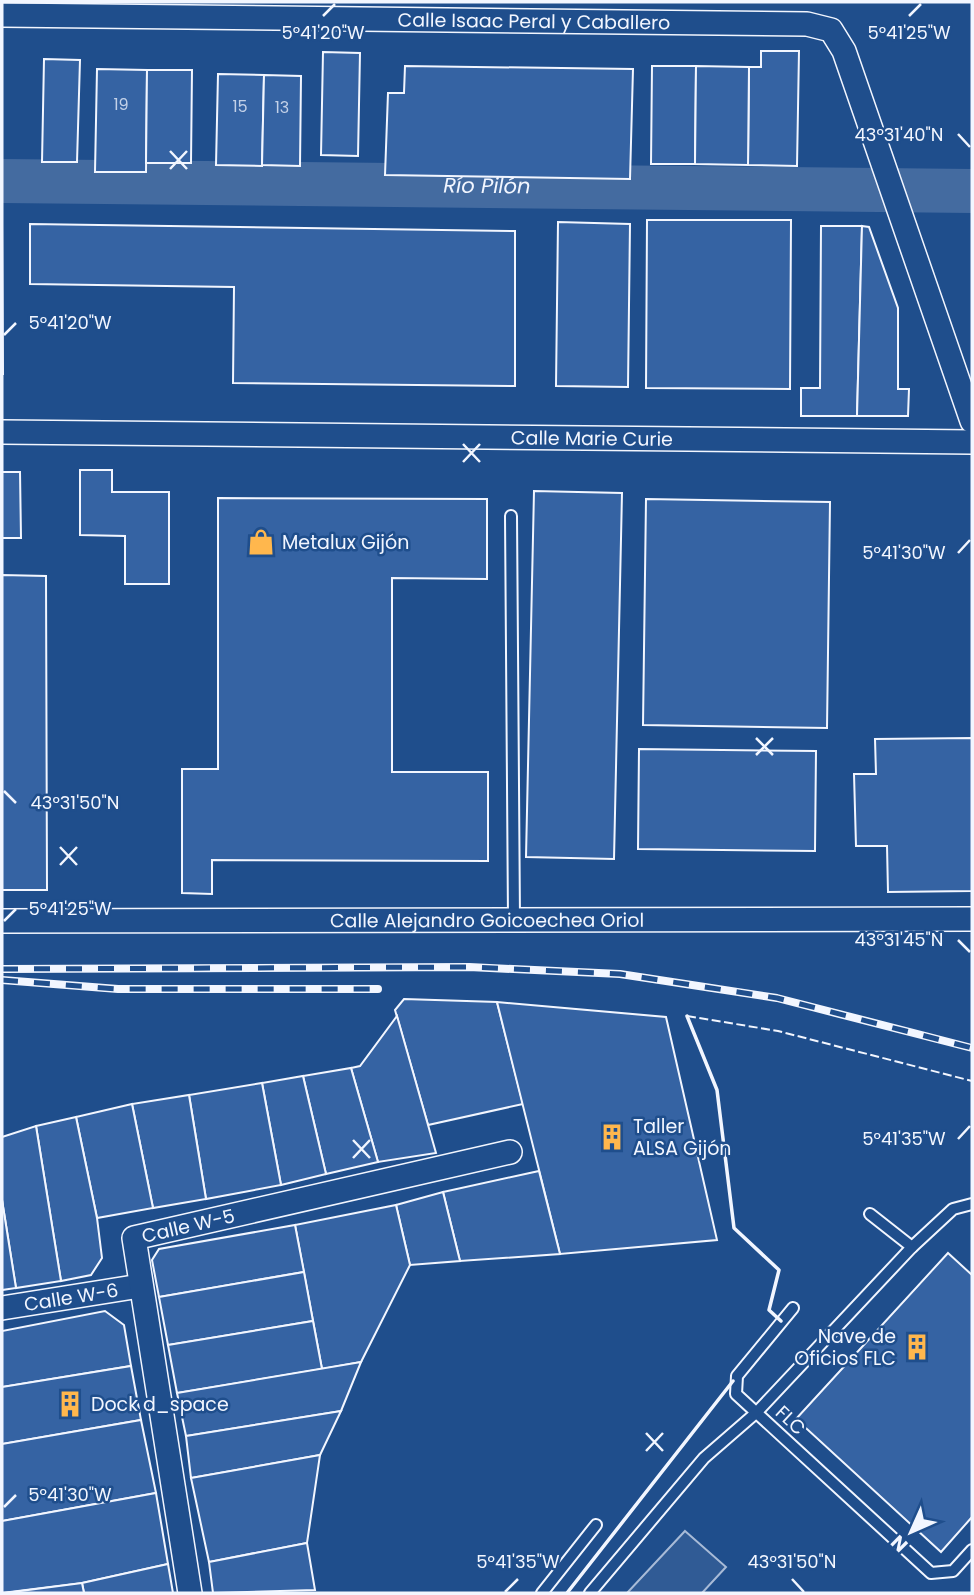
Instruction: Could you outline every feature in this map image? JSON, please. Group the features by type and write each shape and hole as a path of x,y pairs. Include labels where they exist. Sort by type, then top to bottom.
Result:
{"street":[{"name":"Calle Isaac Peral y Caballero","path":"2,15 807,24 831,30 844,51 972,421"},
{"name":"Calle Marie Curie","path":"2,432 972,442"},
{"name":"Calle Alejandro Goicoechea Oriol","path":"2,922 972,919"},
{"name":"Calle W-5","path":"190,1593 134,1238 510,1152"},
{"name":"Calle W-6","path":"2,1308 140,1286"}],"lane":[{"path":"510,516 514,920"},
{"name":"FLC","path":"972,1204 953,1209 912,1247 757,1412 931,1573 953,1571 972,1550"},
{"path":"870,1214 912,1247"},
{"path":"590,1593 704,1458 757,1412 736,1394 737,1376 793,1308"},
{"path":"542,1593 596,1525"}],"shaded area":[{"path":"685,1531 726,1567 702,1593 627,1593"}],"building":[{"path":"761,51 799,51 797,166 748,165 749,67 761,67"},
{"path":"323,52 360,53 358,156 321,155"},
{"path":"44,59 80,60 77,162 42,162"},
{"path":"405,66 633,69 630,179 385,175 388,93 404,93"},
{"path":"652,66 696,66 695,164 651,164"},
{"path":"696,66 749,67 748,165 695,164"},
{"path":"97,69 147,70 146,172 95,172"},
{"path":"147,70 192,70 191,163 146,163"},
{"path":"218,74 264,75 262,166 216,165"},
{"path":"264,75 301,76 300,166 262,165"},
{"path":"647,220 791,220 790,389 646,388"},
{"path":"558,222 630,224 628,387 556,386"},
{"path":"2,223 3,374 2,374"},
{"path":"30,224 515,231 515,386 233,383 234,287 30,284"},
{"path":"821,226 862,226 857,416 801,416 801,388 820,388"},
{"path":"862,226 869,227 898,308 898,389 909,389 908,416 857,416"},
{"path":"80,470 112,470 112,492 169,492 169,584 125,584 125,536 80,535"},
{"path":"2,472 20,472 21,538 2,538"},
{"path":"534,491 622,493 614,859 526,857"},
{"path":"218,498 487,499 487,579 392,578 392,772 488,772 488,861 212,860 212,894 182,893 182,769 218,769"},
{"path":"646,499 830,502 827,728 643,725"},
{"path":"2,575 46,576 47,890 2,890"},
{"path":"972,738 972,891 888,892 887,846 856,846 854,774 876,774 875,739"},
{"path":"639,749 816,751 815,851 638,849"},
{"path":"404,999 497,1002 523,1104 428,1125 395,1010"},
{"name":"Taller ALSA Gijón","path":"497,1002 666,1017 717,1240 560,1254"},
{"path":"397,1016 436,1153 378,1162 351,1068 360,1066"},
{"path":"351,1068 378,1162 326,1174 303,1076"},
{"path":"303,1076 326,1174 281,1185 262,1083"},
{"path":"262,1083 281,1185 206,1199 189,1095"},
{"path":"189,1095 206,1199 153,1208 132,1104"},
{"path":"132,1104 153,1208 97,1218 76,1117"},
{"path":"76,1117 97,1218 102,1258 91,1275 61,1281 36,1126"},
{"path":"36,1126 61,1281 16,1288 2,1200 2,1137"},
{"path":"539,1171 560,1254 460,1261 443,1192"},
{"path":"443,1192 460,1261 410,1265 396,1205"},
{"path":"2,1200 16,1288 2,1290"},
{"path":"396,1205 410,1265 361,1362 322,1369 295,1225"},
{"path":"295,1225 304,1272 159,1297 152,1260 159,1249"},
{"name":"Nave de Oficios FLC","path":"948,1253 972,1275 972,1517 941,1552 796,1419"},
{"path":"304,1272 313,1321 168,1345 159,1297"},
{"path":"105,1311 124,1325 131,1366 2,1387 2,1331"},
{"path":"313,1321 322,1369 177,1393 168,1345"},
{"path":"361,1362 341,1411 186,1436 177,1393"},
{"name":"Dock d_space","path":"131,1366 141,1420 2,1444 2,1387"},
{"path":"341,1411 320,1455 191,1478 186,1436"},
{"path":"141,1420 156,1493 2,1521 2,1444"},
{"path":"320,1455 307,1543 209,1562 191,1478"},
{"path":"156,1493 168,1564 82,1583 2,1593 2,1521"},
{"path":"307,1543 315,1590 213,1593 209,1562"},
{"path":"168,1564 173,1593 84,1593 82,1583"},
{"path":"82,1583 84,1593 5,1593"}],"waterway":[{"name":"Río Pilón","path":"2,181 972,191"}],"railway":[{"path":"2,969 469,967 620,974 777,998 972,1048"},
{"path":"2,980 118,989 378,989"}],"fence":[{"path":"687,1016 778,1031 972,1081"}],"wall":[{"path":"687,1016 717,1090 734,1228 779,1270 769,1310 781,1321"},
{"path":"567,1593 733,1381"}],"place":[{"name":"Metalux Gijón","path":"261,542"},
{"name":"Taller ALSA Gijón","path":"612,1137"},
{"name":"Nave de Oficios FLC","path":"917,1347"},
{"name":"Dock d_space","path":"70,1404"}]}
